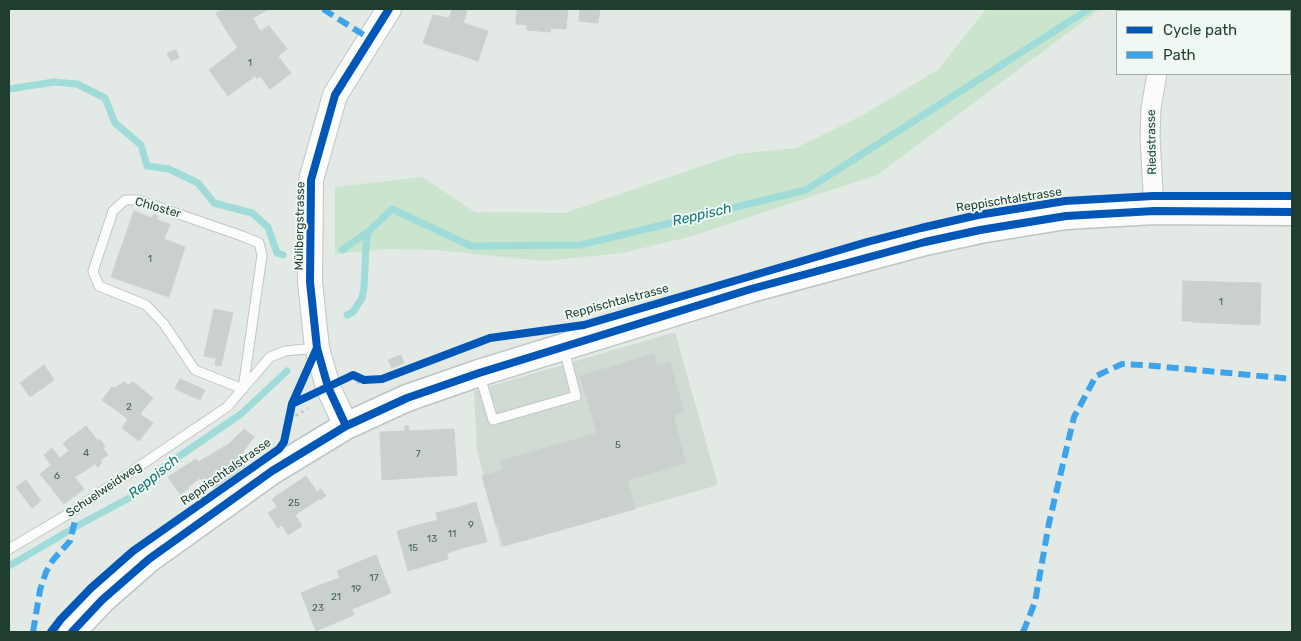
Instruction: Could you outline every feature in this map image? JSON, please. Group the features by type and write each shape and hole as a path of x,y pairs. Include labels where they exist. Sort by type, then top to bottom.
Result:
{"main road":[{"name":"Reppischtalstrasse","path":"72,632 102,600 149,559 272,472 346,426 407,398 479,373 751,289 925,242 980,230 1066,216 1154,210 1292,212"}],"street":[{"name":"Mülibergstrasse","path":"346,426 328,387 317,348 310,282 311,180 335,95 389,9"},
{"name":"Riedstrasse","path":"1154,210 1150,137 1151,108 1157,75"}],"lane":[{"name":"Chloster","path":"125,200 138,200 259,243 262,255 243,389 195,370 164,324 146,305 98,286 93,271 113,211 125,200"},
{"name":"Schuelweidweg","path":"9,549 70,513 227,406 270,357 285,351 317,348"},
{"path":"479,373 493,420 535,409 576,396 564,348"}],"path":[{"path":"328,387 354,375 360,382 373,380"},
{"path":"289,419 308,408"}],"shaded area":[{"path":"675,332 718,485 501,547 477,450 474,391"}],"green space":[{"path":"986,9 1100,9 877,175 692,236 622,253 543,261 437,250 387,249 335,254 335,187 422,177 475,212 565,213 737,154 796,148 863,115 939,69"}],"building":[{"path":"224,9 269,9 227,32 216,13"},
{"path":"452,9 467,11 463,23 488,31 478,61 423,43 433,15 449,18"},
{"path":"517,9 568,9 566,29 551,28 550,32 527,30 527,25 516,24"},
{"path":"580,9 600,9 598,23 579,21"},
{"path":"253,18 260,31 238,48 227,32"},
{"path":"269,26 287,49 278,56 291,73 270,89 260,76 257,79 255,76 228,96 209,70 258,32"},
{"path":"176,50 179,58 171,61 167,53"},
{"path":"134,211 152,218 154,214 158,216 157,220 170,224 164,239 185,247 169,297 111,277"},
{"path":"1183,281 1261,283 1260,325 1182,321"},
{"path":"214,309 233,313 221,366 215,365 216,358 204,356"},
{"path":"654,354 657,365 670,362 684,412 673,415 686,463 627,480 635,509 504,546 498,525 496,526 482,476 503,470 500,461 597,433 580,376"},
{"path":"401,355 404,363 392,368 388,360"},
{"path":"44,365 54,380 30,397 20,383"},
{"path":"180,379 187,382 182,392 175,388"},
{"path":"124,382 128,385 133,382 153,398 140,414 153,423 139,441 122,428 128,419 102,400 112,387 114,388"},
{"path":"187,382 205,390 200,400 182,392"},
{"path":"86,426 98,441 100,439 108,455 100,460 102,463 98,467 95,464 75,477 60,458 69,451 63,443"},
{"path":"405,426 409,426 409,431 454,429 457,475 382,480 380,432 405,431"},
{"path":"244,429 254,437 239,457 245,466 214,488 212,485 208,488 200,478 180,494 168,477 196,459 198,462 229,444"},
{"path":"52,448 84,489 64,504 40,474 51,465 44,455"},
{"path":"306,476 317,492 321,489 326,496 295,515 302,526 288,535 282,525 278,528 268,513 277,507 272,499"},
{"path":"26,480 41,501 32,508 16,487"},
{"path":"476,502 487,542 466,547 456,508"},
{"path":"456,508 466,547 447,553 436,513"},
{"path":"438,520 448,559 428,565 418,525"},
{"path":"418,525 428,565 408,571 397,531"},
{"path":"376,555 391,593 372,601 356,563"},
{"path":"356,563 372,601 352,609 337,571"},
{"path":"340,578 354,615 335,623 320,585"},
{"path":"320,585 335,623 316,631 301,593"}],"waterway":[{"name":"Reppisch","path":"347,315 353,312 362,298 368,232 392,209 471,246 580,245 806,190 1089,9"},
{"path":"9,89 54,82 77,84 105,98 115,123 141,145 147,166 169,169 198,183 214,203 252,213 268,227 277,253 283,255"},
{"path":"342,250 368,232"},
{"name":"Reppisch","path":"9,566 131,497 162,468 241,414 287,371"}],"marked path":[{"path":"323,9 370,39"},
{"path":"1022,632 1035,602 1049,523 1074,417 1096,376 1122,364 1292,379"},
{"path":"33,632 40,590 46,572 53,560 70,541 75,521 70,513"}],"cycle path":[{"path":"346,426 328,387 317,348 310,282 311,180 335,95 389,9"},
{"path":"292,404 353,375 364,380 382,379 490,338 584,325 867,242 978,215 1065,201 1153,196 1292,196"},
{"path":"72,632 102,600 149,559 272,471 346,426 407,398 479,373 751,289 925,242 980,230 1066,216 1154,211 1292,212"},
{"path":"51,632 91,588 133,551 279,449 284,442 292,404 317,348"}]}
